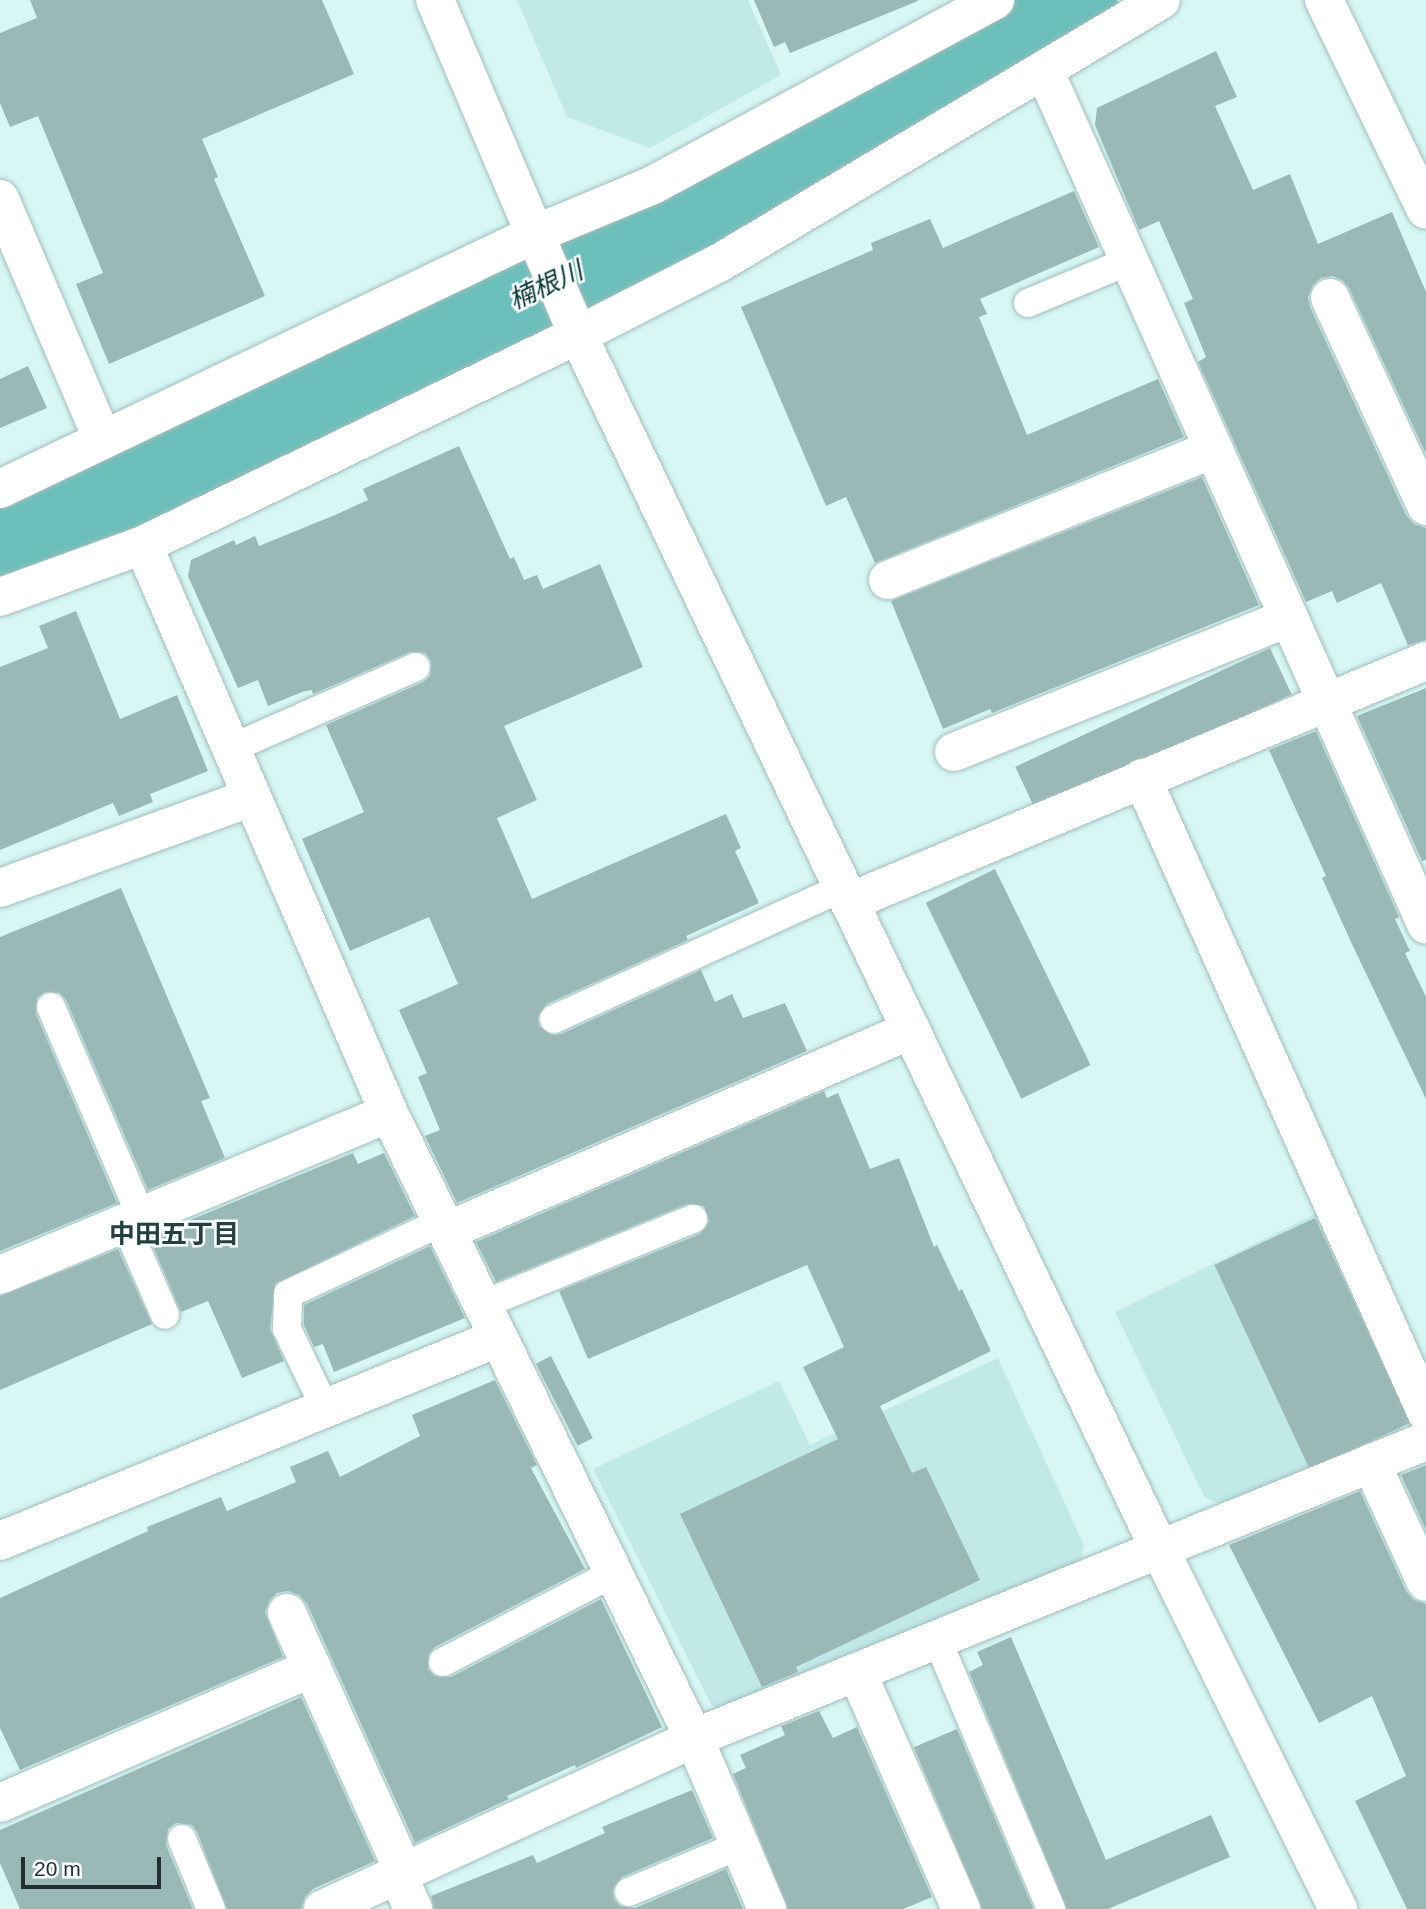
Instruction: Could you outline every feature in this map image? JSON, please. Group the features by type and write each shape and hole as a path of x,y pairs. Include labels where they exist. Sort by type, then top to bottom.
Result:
{"street":[{"path":"435,0 578,335 1159,1549 1338,1909"},
{"path":"0,489 103,440 540,251 653,185 995,0"},
{"path":"0,597 143,545 578,335 719,263 1161,0"},
{"path":"1324,0 1426,210"},
{"path":"1044,70 1426,924"},
{"path":"0,199 103,440"},
{"path":"1330,298 1426,506"},
{"path":"888,580 1214,449"},
{"path":"143,545 250,798 389,1113 694,1738 767,1909"},
{"path":"954,752 1289,617"},
{"path":"845,895 1142,778 1426,661"},
{"path":"1142,778 1426,1412"},
{"path":"0,888 250,798"},
{"path":"444,1226 911,1030"},
{"path":"0,1275 389,1113"},
{"path":"0,1541 325,1408 490,1321"},
{"path":"323,1909 694,1738 1426,1441"},
{"path":"1371,1463 1426,1582"},
{"path":"287,1612 401,1873 413,1909"},
{"path":"0,1803 312,1668"},
{"path":"856,1672 961,1909"}],"lane":[{"path":"1028,303 1129,261"},
{"path":"230,749 416,667"},
{"path":"554,1019 845,895"},
{"path":"51,1007 133,1220 165,1315"},
{"path":"490,1321 693,1219"},
{"path":"325,1408 287,1329 288,1294 444,1226"},
{"path":"443,1662 614,1573"},
{"path":"937,1639 1051,1909"},
{"path":"182,1839 211,1909"},
{"path":"629,1892 740,1844"}],"shaded area":[{"path":"517,0 748,0 781,75 650,148 567,117"},
{"path":"1319,1212 1409,1416 1401,1432 1223,1504 1205,1498 1115,1312"},
{"path":"998,1358 1084,1545 1079,1566 729,1711 712,1706 593,1469 779,1381 810,1445"}],"building":[{"path":"30,0 322,0 354,74 202,139 218,177 214,179 265,296 109,364 76,284 103,273 38,116 10,127 0,103 0,33 37,18"},
{"path":"754,0 918,1 790,53 785,42 774,47"},
{"path":"1216,51 1237,97 1215,106 1253,190 1290,174 1318,244 1392,212 1426,292 1426,454 1349,288 1333,276 1321,278 1313,285 1308,297 1310,307 1406,515 1414,524 1426,528 1426,640 1408,645 1381,583 1337,603 1332,591 1306,602 1198,362 1206,357 1184,303 1193,299 1159,221 1139,230 1095,125 1097,108"},
{"path":"1074,191 1099,247 980,299 987,314 979,317 1027,435 1158,379 1184,437 875,563 846,497 826,506 741,307 873,250 871,243 930,219 943,248"},
{"path":"28,366 47,408 0,428 0,379"},
{"path":"459,446 510,559 514,557 524,580 537,575 543,589 600,564 643,667 504,726 537,800 497,818 532,899 726,814 741,848 735,851 759,903 686,936 688,940 547,1004 538,1017 539,1026 552,1035 561,1034 701,970 715,1002 732,994 743,1018 785,1003 807,1051 457,1203 425,1136 440,1130 418,1077 427,1073 399,1010 458,984 429,917 350,951 302,839 364,812 326,725 423,682 430,676 431,661 425,653 410,652 313,694 312,690 302,692 268,706 258,680 238,688 188,576 191,560 234,540 236,545 255,536 259,546 335,515 368,500 363,489"},
{"path":"1202,477 1259,605 992,713 990,709 943,729 891,601"},
{"path":"76,611 120,719 177,695 208,771 150,794 153,802 119,816 113,803 0,850 0,667 48,648 39,626"},
{"path":"1270,648 1292,694 1037,813 1015,767"},
{"path":"1426,688 1426,860 1422,861 1357,716"},
{"path":"1316,731 1399,917 1395,919 1410,951 1405,953 1426,997 1426,1099 1322,878 1326,876 1269,750"},
{"path":"995,869 1091,1065 1021,1099 926,903"},
{"path":"121,888 210,1098 201,1101 225,1158 148,1190 66,1000 60,993 45,992 37,998 36,1014 117,1203 0,1251 0,937"},
{"path":"824,1091 827,1098 838,1093 870,1169 899,1158 934,1247 937,1245 959,1291 962,1289 991,1351 880,1406 912,1473 926,1467 980,1580 796,1667 798,1672 762,1687 680,1514 838,1439 803,1367 844,1347 807,1265 588,1359 559,1291 700,1234 709,1222 704,1206 687,1204 496,1282 476,1242"},
{"path":"353,1153 358,1164 384,1153 415,1216 275,1284 270,1329 284,1361 242,1378 208,1301 181,1312 149,1237"},
{"path":"1315,1218 1411,1423 1310,1470 1214,1265"},
{"path":"430,1246 465,1318 334,1372 323,1344 314,1347 304,1325 304,1305"},
{"path":"118,1249 152,1324 0,1390 0,1296"},
{"path":"551,1356 593,1438 578,1446 536,1364"},
{"path":"495,1380 537,1465 531,1468 585,1569 435,1647 429,1654 428,1669 435,1676 451,1677 601,1599 662,1727 576,1768 575,1765 507,1796 509,1799 415,1843 307,1604 299,1595 288,1591 277,1593 270,1600 265,1612 283,1657 20,1770 0,1728 0,1598 148,1531 147,1527 221,1497 227,1511 296,1482 290,1467 328,1451 340,1477 420,1436 412,1415"},
{"path":"1426,1465 1426,1530 1401,1475"},
{"path":"1360,1491 1406,1591 1414,1600 1426,1604 1426,1909 1407,1909 1355,1801 1406,1776 1372,1696 1319,1723 1229,1545"},
{"path":"1011,1637 1106,1860 1211,1815 1230,1857 1108,1909 1067,1909 969,1672 983,1665 977,1652"},
{"path":"301,1697 375,1861 313,1889 305,1897 301,1909 227,1909 197,1832 192,1825 176,1823 168,1829 166,1845 193,1909 20,1909 0,1863 0,1830"},
{"path":"819,1711 833,1738 857,1727 932,1897 903,1909 788,1909 733,1774 746,1768 740,1755 785,1735 781,1726"},
{"path":"957,1729 1033,1908 982,1909 914,1747"},
{"path":"692,1790 713,1838 622,1877 613,1889 614,1899 620,1906 635,1908 726,1869 743,1909 434,1909 431,1896 533,1855 537,1863 605,1833 602,1827"}],"waterway":[{"name":"楠根川","path":"0,537 118,489 629,247 896,103 1075,0"}],"district":[{"name":"中田五丁目","path":"174,1235"}]}
